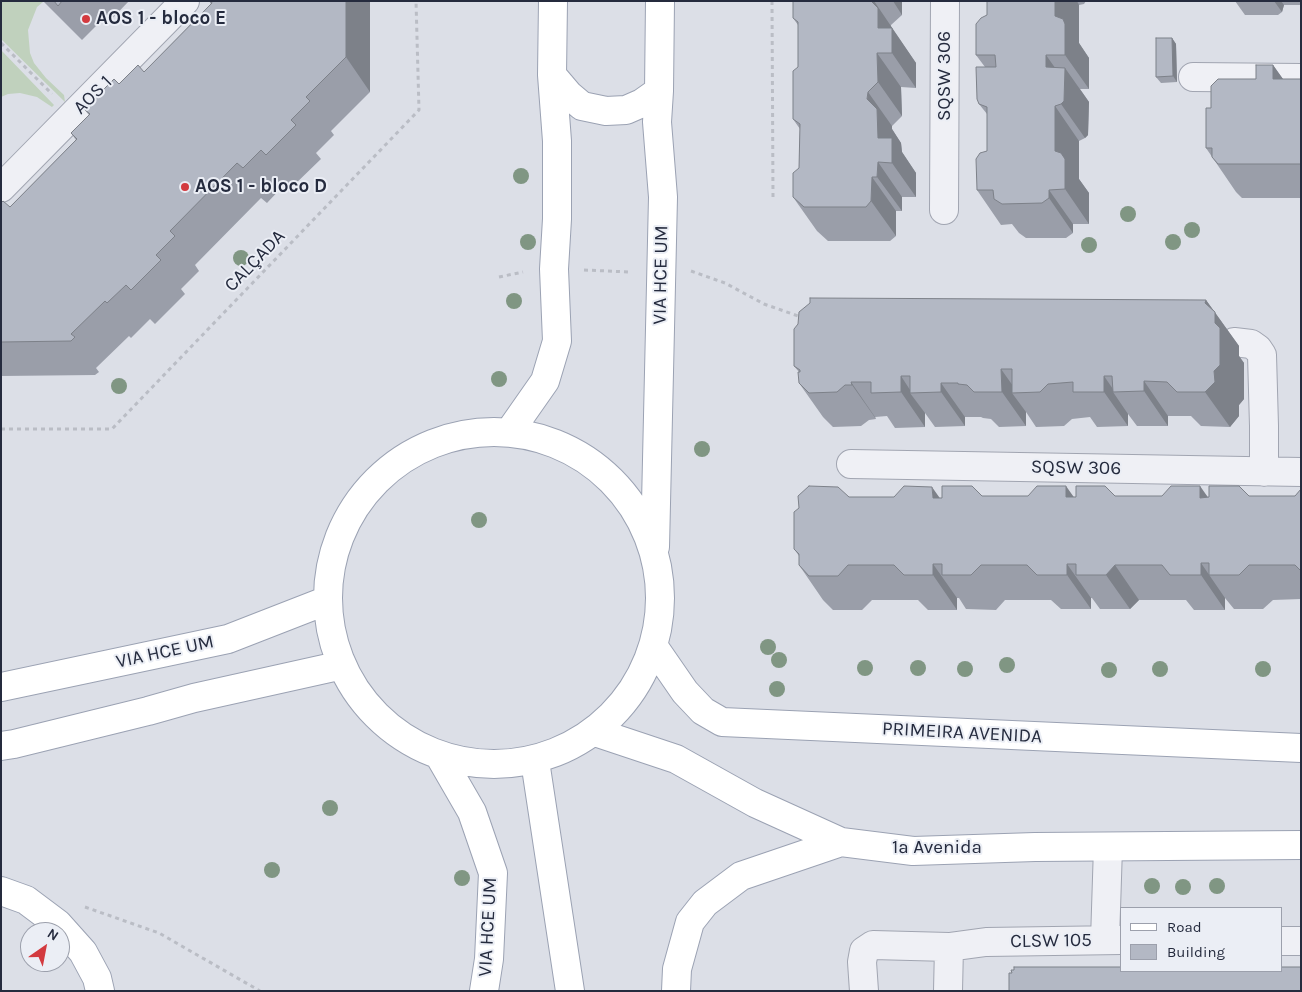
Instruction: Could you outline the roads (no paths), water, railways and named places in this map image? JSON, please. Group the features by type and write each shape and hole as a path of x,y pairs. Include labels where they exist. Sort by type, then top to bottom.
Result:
{"main road":[{"path":"510,431 544,381 557,341 554,269 557,218 557,141 552,75 553,1"},
{"name":"VIA HCE UM","path":"655,550 626,493 598,467 560,444 510,431 474,433 436,442 397,462 365,492 342,530 328,565 323,602 338,666 370,705 401,734 439,755 482,765 536,761 598,733 628,696 656,650 660,587 655,550 663,197 657,122 660,1"},
{"path":"552,75 569,95 582,106 606,111 626,110 642,104 659,91"},
{"name":"VIA HCE UM","path":"1,687 228,639 323,602"},
{"name":"PRIMEIRA AVENIDA","path":"656,650 685,692 703,710 722,722 1301,748"},
{"path":"1,746 120,718 194,698 338,666"},
{"name":"1ª Avenida","path":"598,733 676,759 755,803 841,842 912,850 1301,845"},
{"name":"VIA HCE UM","path":"439,755 472,812 493,872 489,959 484,991"},
{"path":"536,761 570,991"},
{"path":"676,991 677,969 690,922 705,903 741,876 841,842"},
{"path":"1,890 26,900 58,924 84,952 97,978 100,991"}],"street":[{"name":"AOS 1","path":"1,188 185,1"},
{"name":"SQSW 306","path":"944,210 945,1"},
{"path":"1193,77 1301,78"},
{"path":"1234,342 1251,344 1258,348 1262,355 1264,472"},
{"name":"SQSW 306","path":"851,464 1301,472"},
{"name":"CLSW 105","path":"864,991 862,962 864,951 873,945 949,947 986,942 1113,940 1108,847"},
{"path":"1282,941 1301,941"},
{"path":"948,991 949,947"}],"place":[{"name":"AOS 1 - bloco E","path":"86,19"},
{"name":"AOS 1 - bloco D","path":"185,187"}]}
